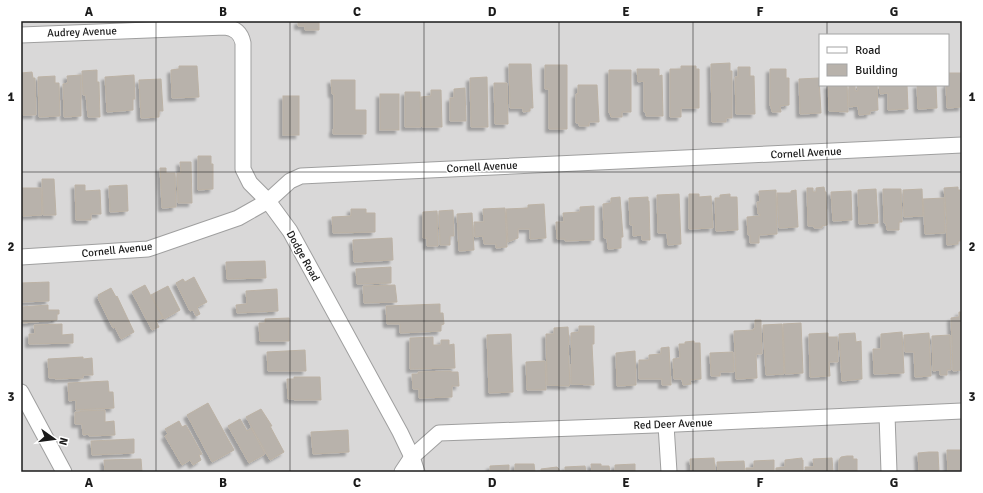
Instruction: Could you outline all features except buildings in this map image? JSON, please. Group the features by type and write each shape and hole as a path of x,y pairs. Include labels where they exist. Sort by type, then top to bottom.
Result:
{"street":[{"name":"Audrey Avenue","path":"21,35 225,27 233,28 238,32"},
{"name":"Dodge Road","path":"238,32 242,37 243,43 243,169 250,183 268,201 290,231 412,457 417,472"},
{"name":"Cornell Avenue","path":"21,258 148,249 235,219 268,201 290,181 301,176 962,145"},
{"path":"21,392 64,472"},
{"name":"Red Deer Avenue","path":"402,472 412,457 439,433 666,425 962,410"},
{"path":"887,415 890,472"},
{"path":"666,425 668,472"}],"shaded area":[{"path":"21,21 962,21 962,472 21,472"}]}
